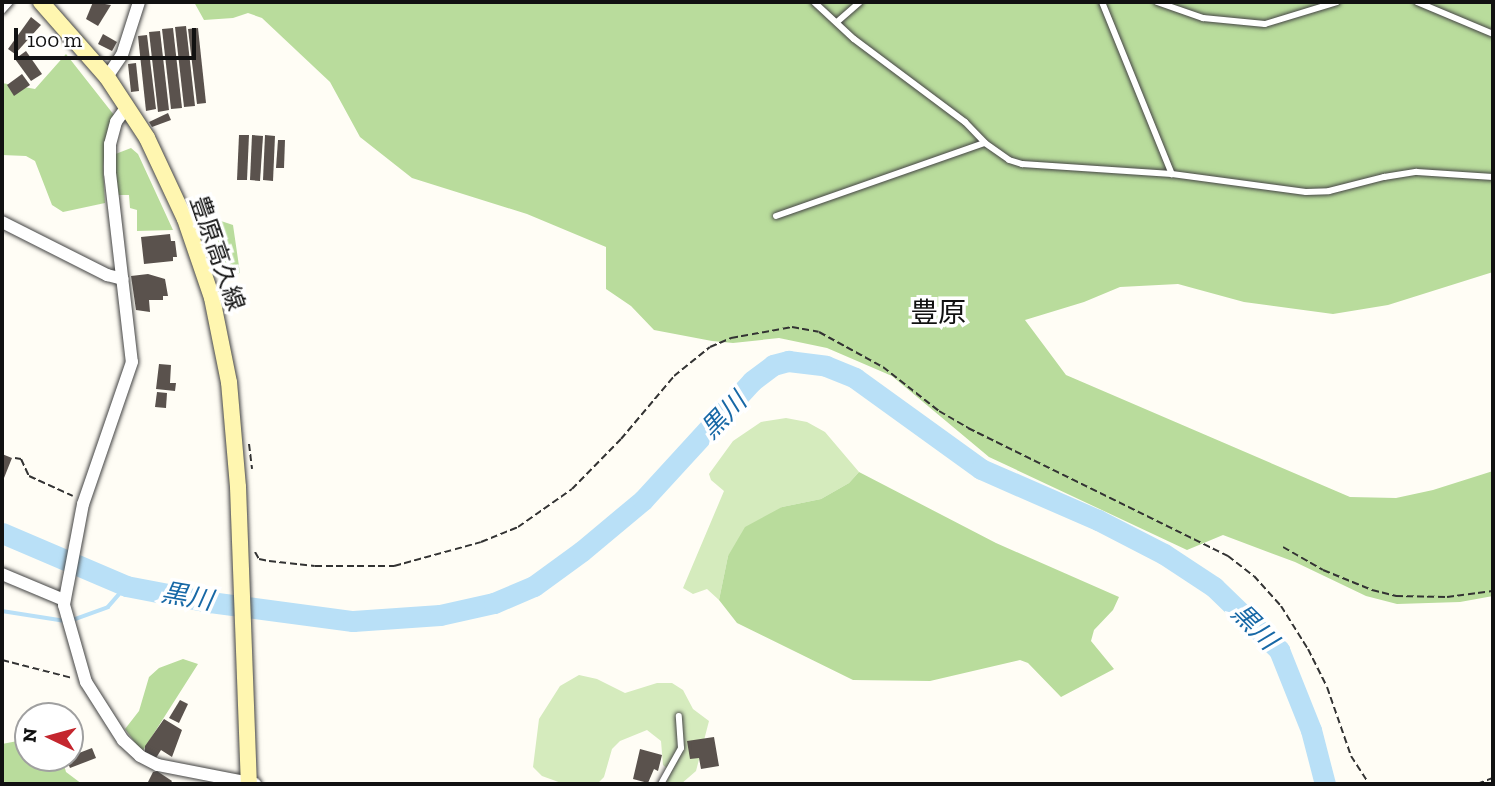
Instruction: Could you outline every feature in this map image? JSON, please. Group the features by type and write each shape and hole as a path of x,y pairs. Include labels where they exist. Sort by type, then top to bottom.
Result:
{"main road":[{"name":"豊原高久線","path":"41,2 80,43 107,77 147,138 168,179 201,259 212,298 229,382 241,561 251,784"}],"street":[{"path":"107,77 122,55 139,2"},
{"path":"126,108 116,122 110,154 111,200 132,362 84,501 64,600 70,632 86,682 123,740 140,756 158,765 251,784"},
{"path":"2,222 107,275 123,279"},
{"path":"2,574 64,600"}],"lane":[{"path":"2,10 9,2"},
{"path":"814,2 965,121 985,143 1009,160 1022,164 1172,174 1306,192 1329,191 1417,172 1493,177"},
{"path":"837,22 860,2"},
{"path":"1102,2 1172,174"},
{"path":"1157,2 1203,18 1265,24 1337,2"},
{"path":"1417,2 1493,34"},
{"path":"776,216 985,143"},
{"path":"661,784 681,748 679,716"}],"path":[{"path":"255,551 259,559 292,564 394,566 481,542 518,527 572,489 621,439 674,376 710,347 731,338 792,327 819,332 883,367 939,411 968,428 1228,556 1254,576 1281,606 1308,649 1327,687 1351,756 1368,784"},
{"path":"249,442 252,474"},
{"path":"15,458 21,459 29,476 84,501"},
{"path":"1283,547 1323,570 1396,596 1447,597 1493,591"},
{"path":"2,660 86,682"},
{"path":"1477,784 1493,778"}],"green space":[{"path":"194,2 1493,2 1493,272 1388,305 1333,314 1244,302 1178,284 1120,287 1084,302 1025,320 1066,375 1350,497 1396,498 1433,490 1493,471 1493,596 1460,602 1397,604 1366,596 1295,562 1223,535 1187,550 989,457 892,376 827,348 779,338 733,343 654,330 631,306 606,289 606,247 527,214 412,178 360,137 330,82 262,18 248,13 233,18 204,20"},
{"path":"66,54 114,115 106,139 103,166 105,203 63,212 52,205 35,161 26,156 2,155 2,83 35,89"},
{"path":"131,148 138,154 173,230 137,231 137,210 130,208 129,195 115,195 113,155"},
{"path":"214,203 221,221 233,225 240,273 222,277 216,274 189,206"},
{"path":"786,418 807,422 825,432 859,472 849,483 821,499 782,507 728,556 719,600 707,589 693,594 683,588 724,491 711,480 709,474 733,441 761,422"},
{"path":"859,472 996,543 1119,597 1113,610 1094,630 1091,641 1114,669 1061,697 1028,663 1020,660 930,681 853,680 737,623 719,600 728,556 745,527 782,507 821,499 849,483"},
{"path":"183,659 198,664 142,752 125,729 139,711 149,677 159,668"},
{"path":"579,675 597,679 625,693 657,683 672,683 683,690 693,709 709,721 696,771 681,784 666,784 671,772 663,765 661,741 647,730 620,741 612,749 604,777 597,784 564,784 542,776 533,767 539,719 560,686"},
{"path":"14,742 14,772 66,772 82,784 2,784 2,744"}],"building":[{"path":"93,2 111,5 98,26 86,19"},
{"path":"31,17 41,25 15,54 8,49"},
{"path":"186,26 195,106 184,107 175,27"},
{"path":"173,28 182,108 171,109 162,29"},
{"path":"198,28 206,103 197,104 188,29"},
{"path":"160,31 169,110 158,112 149,32"},
{"path":"103,34 117,42 112,51 98,44"},
{"path":"147,35 156,109 146,111 138,36"},
{"path":"26,51 42,74 31,81 15,59"},
{"path":"136,63 139,91 131,92 128,64"},
{"path":"22,74 30,85 14,96 7,85"},
{"path":"168,113 171,120 152,127 149,122"},
{"path":"239,135 249,135 247,180 237,180"},
{"path":"252,135 263,136 260,181 250,180"},
{"path":"265,135 275,136 273,181 263,180"},
{"path":"278,140 285,140 284,168 276,168"},
{"path":"170,234 171,241 175,241 177,257 173,257 173,261 144,264 141,237"},
{"path":"224,246 229,256 215,261 211,252"},
{"path":"148,274 165,279 168,296 163,296 163,300 149,300 150,312 136,310 131,276"},
{"path":"159,364 171,365 170,383 176,383 175,391 156,389"},
{"path":"157,392 167,393 166,408 155,407"},
{"path":"2,454 12,458 2,483"},
{"path":"180,700 188,704 179,723 169,718"},
{"path":"164,719 182,730 172,757 161,750 156,758 145,752 145,746"},
{"path":"714,737 719,766 701,769 699,758 690,759 687,741"},
{"path":"92,748 96,758 84,763 84,751"},
{"path":"640,749 662,755 658,771 654,769 648,783 633,779"},
{"path":"157,771 172,781 170,784 147,784 153,772"}],"waterway":[{"name":"黒川","path":"2,533 126,586 210,602 353,621 440,615 494,603 534,586 582,551 643,500 752,381 773,365 788,361 826,366 855,378 981,469 1098,520 1164,554 1214,587 1279,650 1311,730 1325,784"},
{"path":"73,620 108,607 126,586"},
{"path":"2,611 65,621"}],"district":[{"name":"豊原","path":"938,313"}]}
